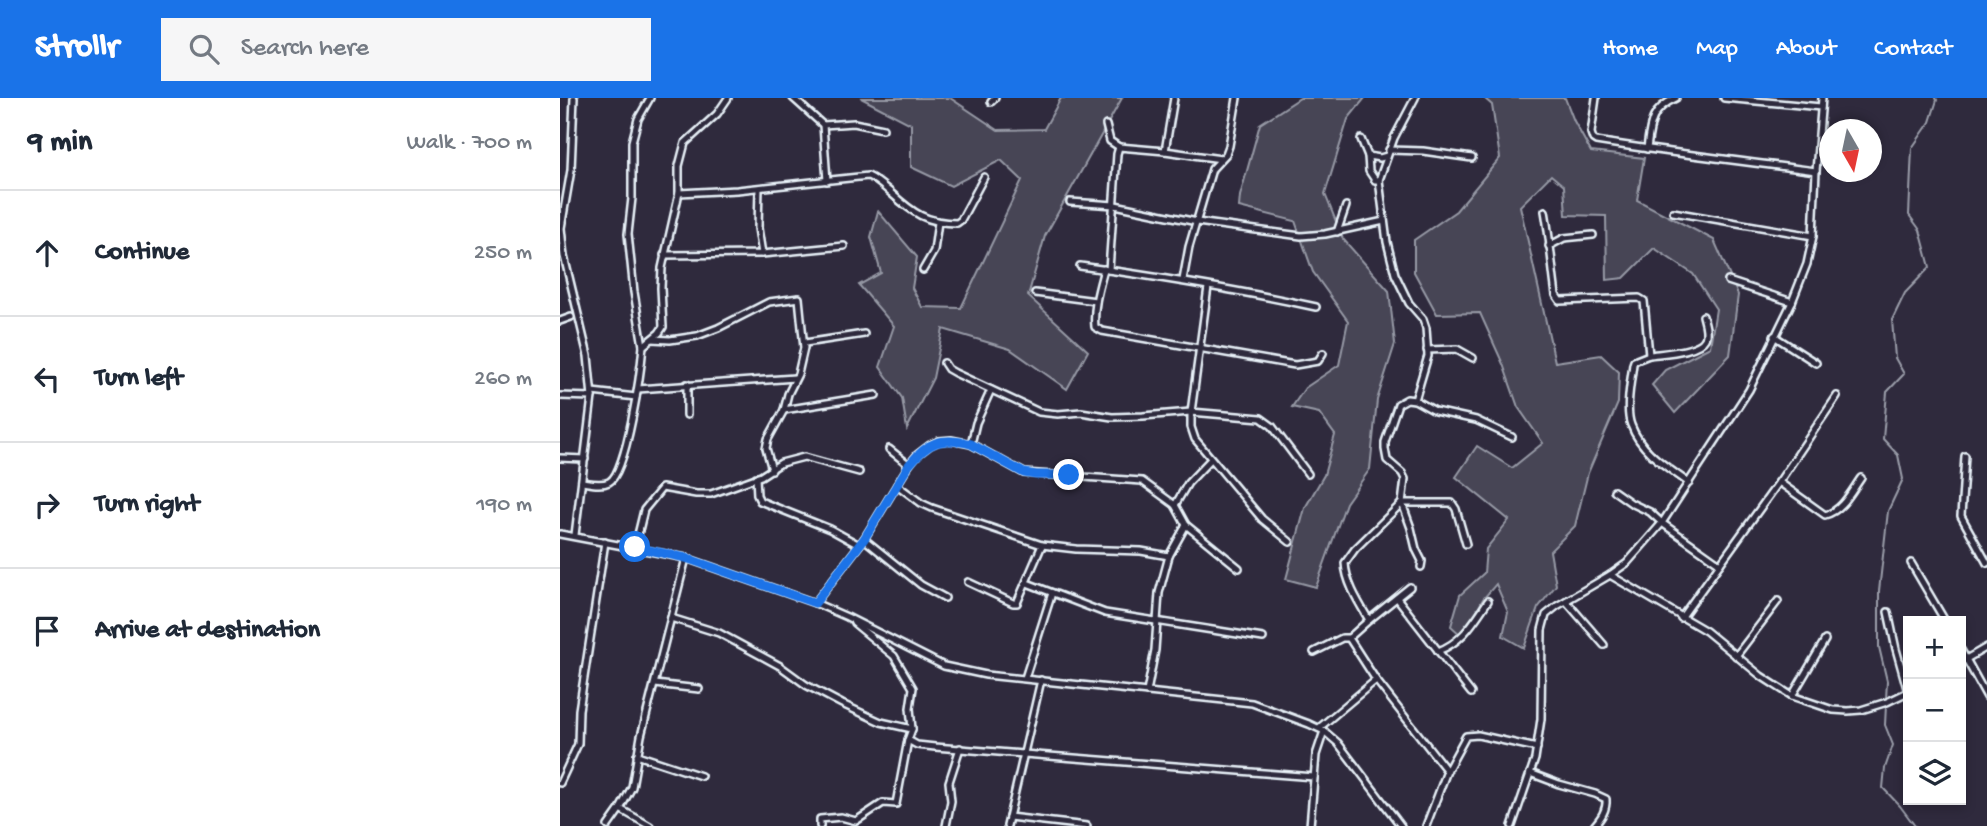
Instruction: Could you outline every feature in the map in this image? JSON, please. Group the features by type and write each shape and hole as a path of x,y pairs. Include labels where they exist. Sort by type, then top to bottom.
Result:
{"street":[{"path":"574,98 571,170 561,228 564,256 588,356 592,395 575,535"},
{"path":"643,345 663,327 660,288 664,255 679,193 679,166 685,143 717,114 728,98"},
{"path":"793,98 823,125 827,181"},
{"path":"1165,151 1174,98"},
{"path":"1183,281 1189,247 1212,169 1226,154 1229,146 1237,98"},
{"path":"1415,98 1385,157 1379,180 1395,274 1409,303 1425,323 1426,362 1415,400"},
{"path":"1596,98 1591,133 1593,139 1672,154 1816,171"},
{"path":"1647,149 1650,130 1659,108 1676,98"},
{"path":"1724,98 1821,107"},
{"path":"1512,826 1537,748 1541,719 1543,624 1546,615 1610,575 1635,555 1662,523 1749,390 1792,302 1807,264 1813,236 1822,98"},
{"path":"582,482 604,484 612,481 619,469 638,389 643,345 628,234 632,198 632,142 638,119 648,99"},
{"path":"823,125 854,123 883,129"},
{"path":"1106,125 1110,141 1119,146 1221,159"},
{"path":"1361,139 1371,174 1375,180 1379,180"},
{"path":"1119,146 1107,270 1096,301 1095,327 1102,331 1295,365 1318,361 1323,353"},
{"path":"1368,156 1385,157 1423,151 1472,158"},
{"path":"679,193 759,188 868,176 920,216 938,222 959,222 984,177"},
{"path":"759,188 758,228 762,254"},
{"path":"1070,202 1115,205 1197,222 1301,236 1336,232 1384,220"},
{"path":"1336,232 1346,206"},
{"path":"1545,211 1556,295 1560,301 1639,298 1644,301 1649,355"},
{"path":"1673,212 1813,236"},
{"path":"923,270 934,251 938,222"},
{"path":"1549,246 1559,240 1593,235"},
{"path":"1550,237 1559,240"},
{"path":"664,255 762,254 844,246"},
{"path":"1080,266 1183,281 1316,307"},
{"path":"1728,281 1792,302"},
{"path":"1208,287 1191,427 1195,439 1262,519 1290,542"},
{"path":"1035,293 1096,301"},
{"path":"652,339 670,340 697,336 769,302 799,298 804,343 798,374 768,439 766,448 772,470"},
{"path":"1689,483 1652,456 1644,446 1630,423 1630,393 1634,361 1649,355 1682,351 1700,345 1706,331 1703,316"},
{"path":"560,321 570,317"},
{"path":"804,343 864,334"},
{"path":"1774,336 1816,363"},
{"path":"1427,349 1457,349 1473,358"},
{"path":"944,363 948,369 1039,412 1081,412 1112,417 1191,412 1265,419 1308,474"},
{"path":"638,389 795,378"},
{"path":"687,384 687,415"},
{"path":"971,444 976,422 991,390"},
{"path":"783,410 876,395"},
{"path":"560,396 636,397"},
{"path":"1681,618 1837,396"},
{"path":"1421,567 1422,561 1402,503 1405,479 1387,460 1385,442 1398,404 1401,401 1415,400 1435,411 1476,420 1512,437"},
{"path":"815,603 864,539 917,455 939,441 951,440 971,444 1024,473 1142,481 1175,505 1186,525 1239,568"},
{"path":"889,449 909,465"},
{"path":"1965,456 1961,516 1987,563"},
{"path":"635,547 644,510 662,488 704,495 756,477 780,463 804,457 859,472"},
{"path":"560,458 585,459"},
{"path":"1175,505 1188,483 1211,459"},
{"path":"756,477 760,501 830,529 859,545"},
{"path":"1779,482 1825,515 1840,506 1861,478"},
{"path":"897,485 920,503 932,508 1042,545 1141,551 1169,556"},
{"path":"1614,491 1650,512 1720,564"},
{"path":"1369,620 1346,574 1345,563 1354,549 1402,503 1452,503 1466,544"},
{"path":"1147,692 1155,650 1159,593 1169,556 1186,525"},
{"path":"560,534 686,558 815,603 944,666 986,675 1252,703 1273,709 1321,730 1345,750 1401,826"},
{"path":"864,539 921,585 945,598"},
{"path":"560,783 578,744 579,710 605,542"},
{"path":"968,582 1015,603 1019,601 1042,545"},
{"path":"608,826 632,787 637,755 686,558"},
{"path":"1911,563 1942,616"},
{"path":"1610,575 1706,631 1761,676 1792,696 1833,710 1861,710 1903,694"},
{"path":"1027,583 1095,611 1263,638"},
{"path":"1314,652 1342,638 1349,638 1410,587"},
{"path":"1025,678 1052,593"},
{"path":"1397,598 1471,693"},
{"path":"1438,651 1450,646 1469,630 1488,601"},
{"path":"1566,601 1604,645"},
{"path":"1736,656 1778,601"},
{"path":"1888,612 1904,679"},
{"path":"820,826 820,819 841,817 856,821 883,803 897,804 912,729 910,708 913,688 894,656 847,617"},
{"path":"671,618 719,633 780,666 806,685 842,705 881,722 912,729"},
{"path":"1349,638 1376,680 1447,771"},
{"path":"1792,696 1825,640"},
{"path":"1966,660 1987,647"},
{"path":"1966,664 1987,697"},
{"path":"1007,826 1041,680"},
{"path":"1310,826 1316,755 1321,730 1376,680"},
{"path":"655,684 699,689"},
{"path":"1426,826 1447,771 1469,735 1537,748"},
{"path":"908,740 917,745 1314,777"},
{"path":"946,826 951,801 949,782 960,748"},
{"path":"637,755 701,776"},
{"path":"1530,773 1606,799 1607,806 1594,826"},
{"path":"620,809 650,826"},
{"path":"1009,817 1087,826"}],"shaded area":[{"path":"861,98 950,98 998,130 1044,129 1061,98 1122,98 1045,236 1028,296 1088,351 1067,389 1010,349 943,329 933,378 907,429 902,398 880,367 894,326 859,285 881,273 871,237 878,211 917,257 912,288 922,307 961,308 1022,180 1001,160 951,186 911,167 911,124"},
{"path":"1300,98 1365,98 1348,119 1325,194 1343,239 1389,291 1395,344 1377,400 1370,469 1346,503 1316,587 1286,579 1305,508 1324,475 1335,435 1319,413 1292,407 1305,388 1339,365 1348,321 1313,272 1295,221 1239,207 1260,124"},
{"path":"1484,98 1565,98 1591,152 1644,158 1637,200 1714,240 1738,295 1730,355 1675,413 1652,385 1665,370 1710,347 1716,309 1693,274 1654,248 1624,278 1607,280 1606,216 1566,215 1564,186 1551,175 1520,206 1555,362 1601,355 1619,372 1618,403 1588,473 1575,526 1550,551 1556,585 1538,608 1524,648 1503,636 1508,612 1496,584 1483,599 1463,637 1451,626 1460,595 1484,573 1486,549 1509,520 1456,477 1477,446 1512,468 1543,443 1518,407 1503,364 1480,313 1437,314 1414,272 1414,240 1456,211 1500,158 1492,105"}],"waterway":[{"path":"1886,699 1887,681 1879,647 1879,591 1888,511 1903,479 1898,455 1883,439 1887,392 1904,374 1895,358 1892,320 1905,293 1930,267 1920,230 1909,215 1912,148 1930,122 1936,98"},
{"path":"1886,705 1885,725 1893,745 1885,768 1883,788 1915,826"}],"route":[{"path":"635,547 686,558 815,603 864,539 909,465 930,445 939,441 962,442 971,444 1024,473 1069,475"}]}
